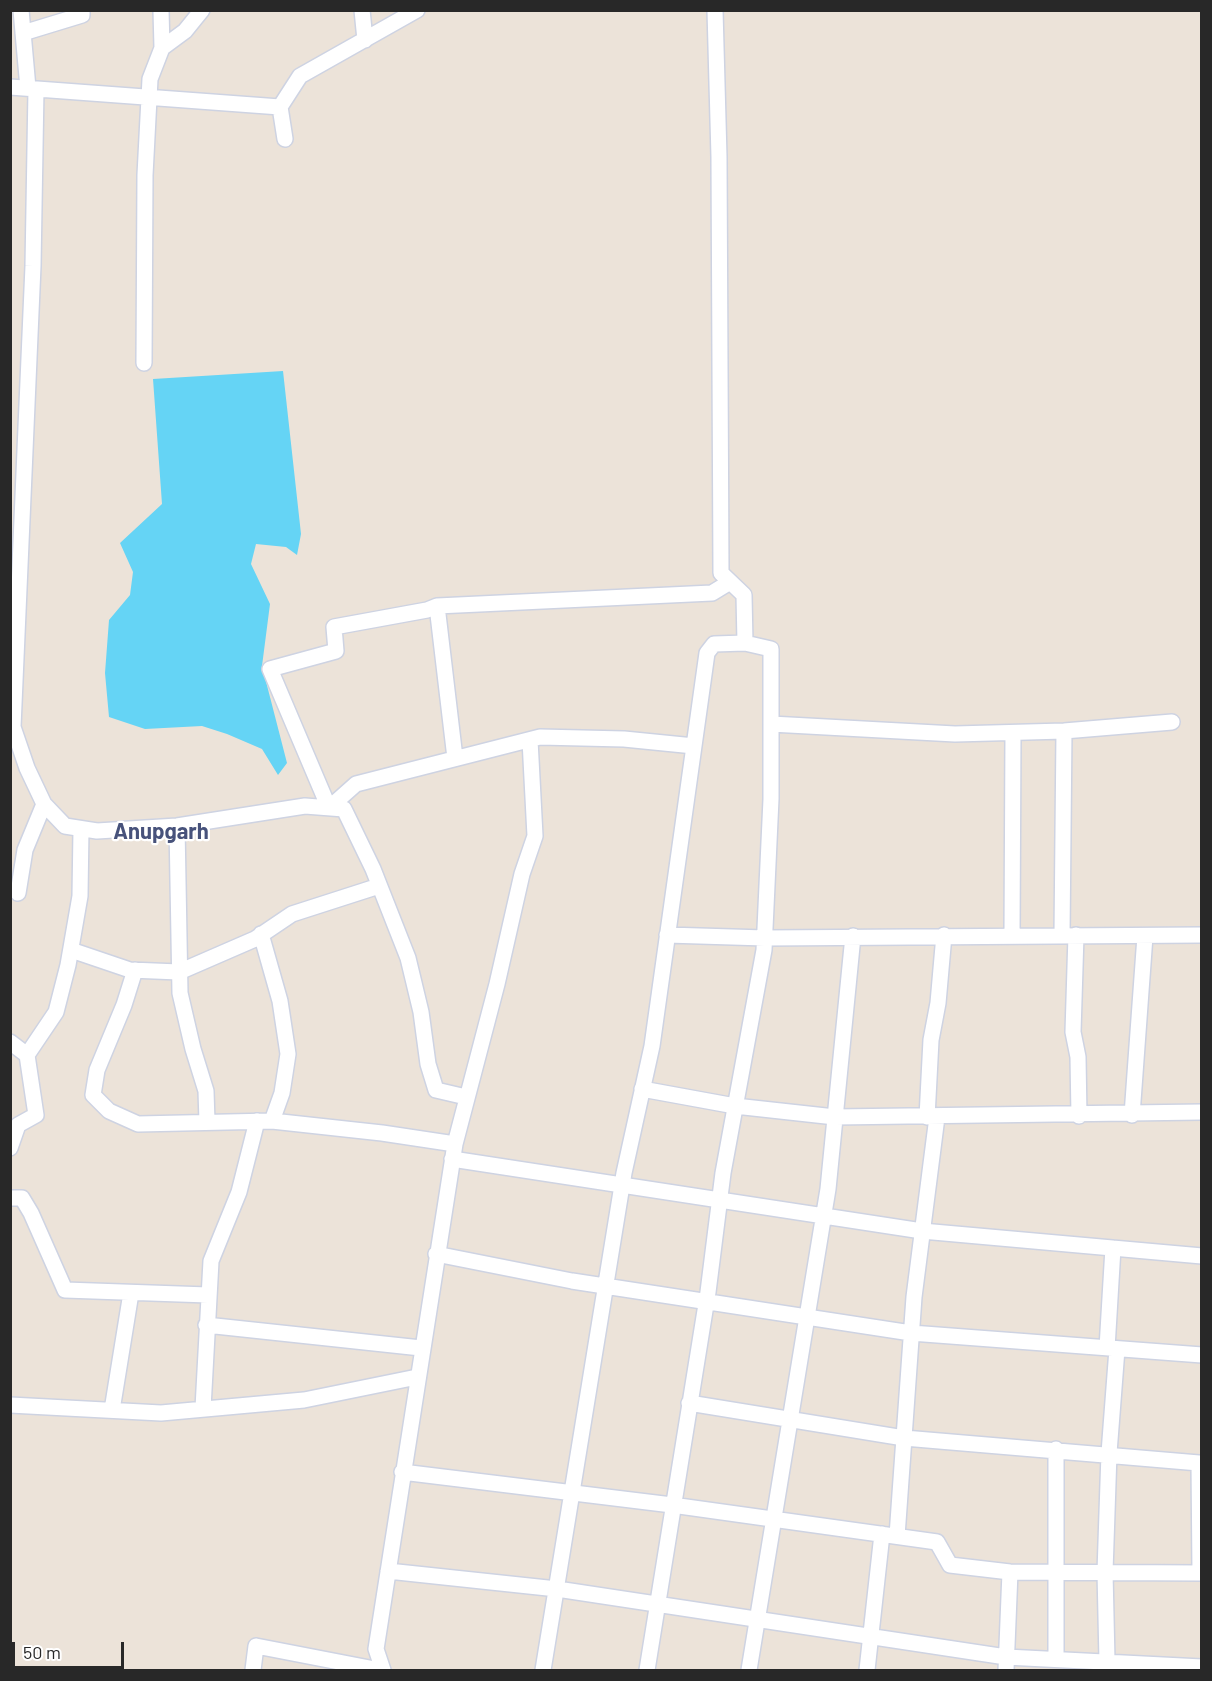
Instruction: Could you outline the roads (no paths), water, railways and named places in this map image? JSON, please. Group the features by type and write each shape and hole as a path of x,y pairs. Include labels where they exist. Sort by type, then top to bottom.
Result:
{"street":[{"path":"21,10 32,88 33,266 17,450 13,736 44,804 65,826 97,831 177,826 305,806 344,809 380,886 408,958 421,1012 428,1064 436,1090 466,1097"},
{"path":"23,33 82,15 82,10"},
{"path":"144,363 148,97 150,79 162,48 161,10"},
{"path":"162,48 184,31 202,10"},
{"path":"362,10 365,40"},
{"path":"285,139 280,107 300,76 417,10"},
{"path":"715,10 719,157 721,573 744,595 745,643"},
{"path":"10,87 280,107"},
{"path":"329,807 270,669 336,651 334,627 427,610 437,606 712,593 730,582"},
{"path":"437,606 455,758"},
{"path":"543,1671 621,1186 652,1046 707,653 714,644 745,643 771,649 771,799 765,939 735,1106 647,1671"},
{"path":"771,724 955,734 1064,731 1172,722"},
{"path":"1064,731 1069,935 1073,1032 1078,1057 1079,1116"},
{"path":"1012,935 1013,733"},
{"path":"329,807 356,784 540,737 624,739 694,746"},
{"path":"253,1671 256,1646 381,1671 376,1649 453,1152 497,984 522,874 535,836 530,740"},
{"path":"18,893 26,850 44,804"},
{"path":"177,826 180,993 206,1091 207,1122"},
{"path":"10,1148 18,1125 36,1114 27,1055 56,1012 71,950 80,896 81,829"},
{"path":"71,950 135,970 179,972 261,934 292,914 380,886"},
{"path":"203,1408 211,1261 264,1122 282,1093 288,1054 280,1001 261,934"},
{"path":"667,936 765,939 944,935 1202,935"},
{"path":"867,1671 904,1438 911,1333 932,1118 931,1040 938,1003 944,935"},
{"path":"749,1671 823,1216 853,936"},
{"path":"1132,1115 1145,936"},
{"path":"135,970 124,1005 97,1070 93,1095 108,1111 138,1124 264,1122 382,1133 453,1152 621,1186 922,1231 1202,1256"},
{"path":"10,1042 27,1055"},
{"path":"642,1089 735,1106 835,1117 1079,1116 1202,1112"},
{"path":"10,1198 22,1198 31,1213 65,1290 208,1295"},
{"path":"1109,1664 1105,1572 1113,1248"},
{"path":"436,1254 807,1319 911,1333 1202,1355"},
{"path":"112,1410 131,1293"},
{"path":"206,1325 421,1348"},
{"path":"10,1405 161,1413 304,1400 417,1377"},
{"path":"402,1472 672,1505 937,1542 950,1565 1010,1572 1201,1573 1199,1463 1109,1453 904,1438 689,1403"},
{"path":"1056,1449 1056,1659"},
{"path":"388,1571 558,1589 758,1621 872,1636 1006,1664 1056,1659 1109,1664 1202,1667"},
{"path":"1006,1664 1010,1572"}],"water":[{"path":"283,371 301,534 297,555 286,547 256,544 251,564 270,604 262,666 287,763 278,775 262,749 227,734 202,726 145,729 109,717 105,673 109,620 130,595 133,572 120,543 162,504 153,379"}],"district":[{"name":"Anupgarh","path":"161,832"}]}
